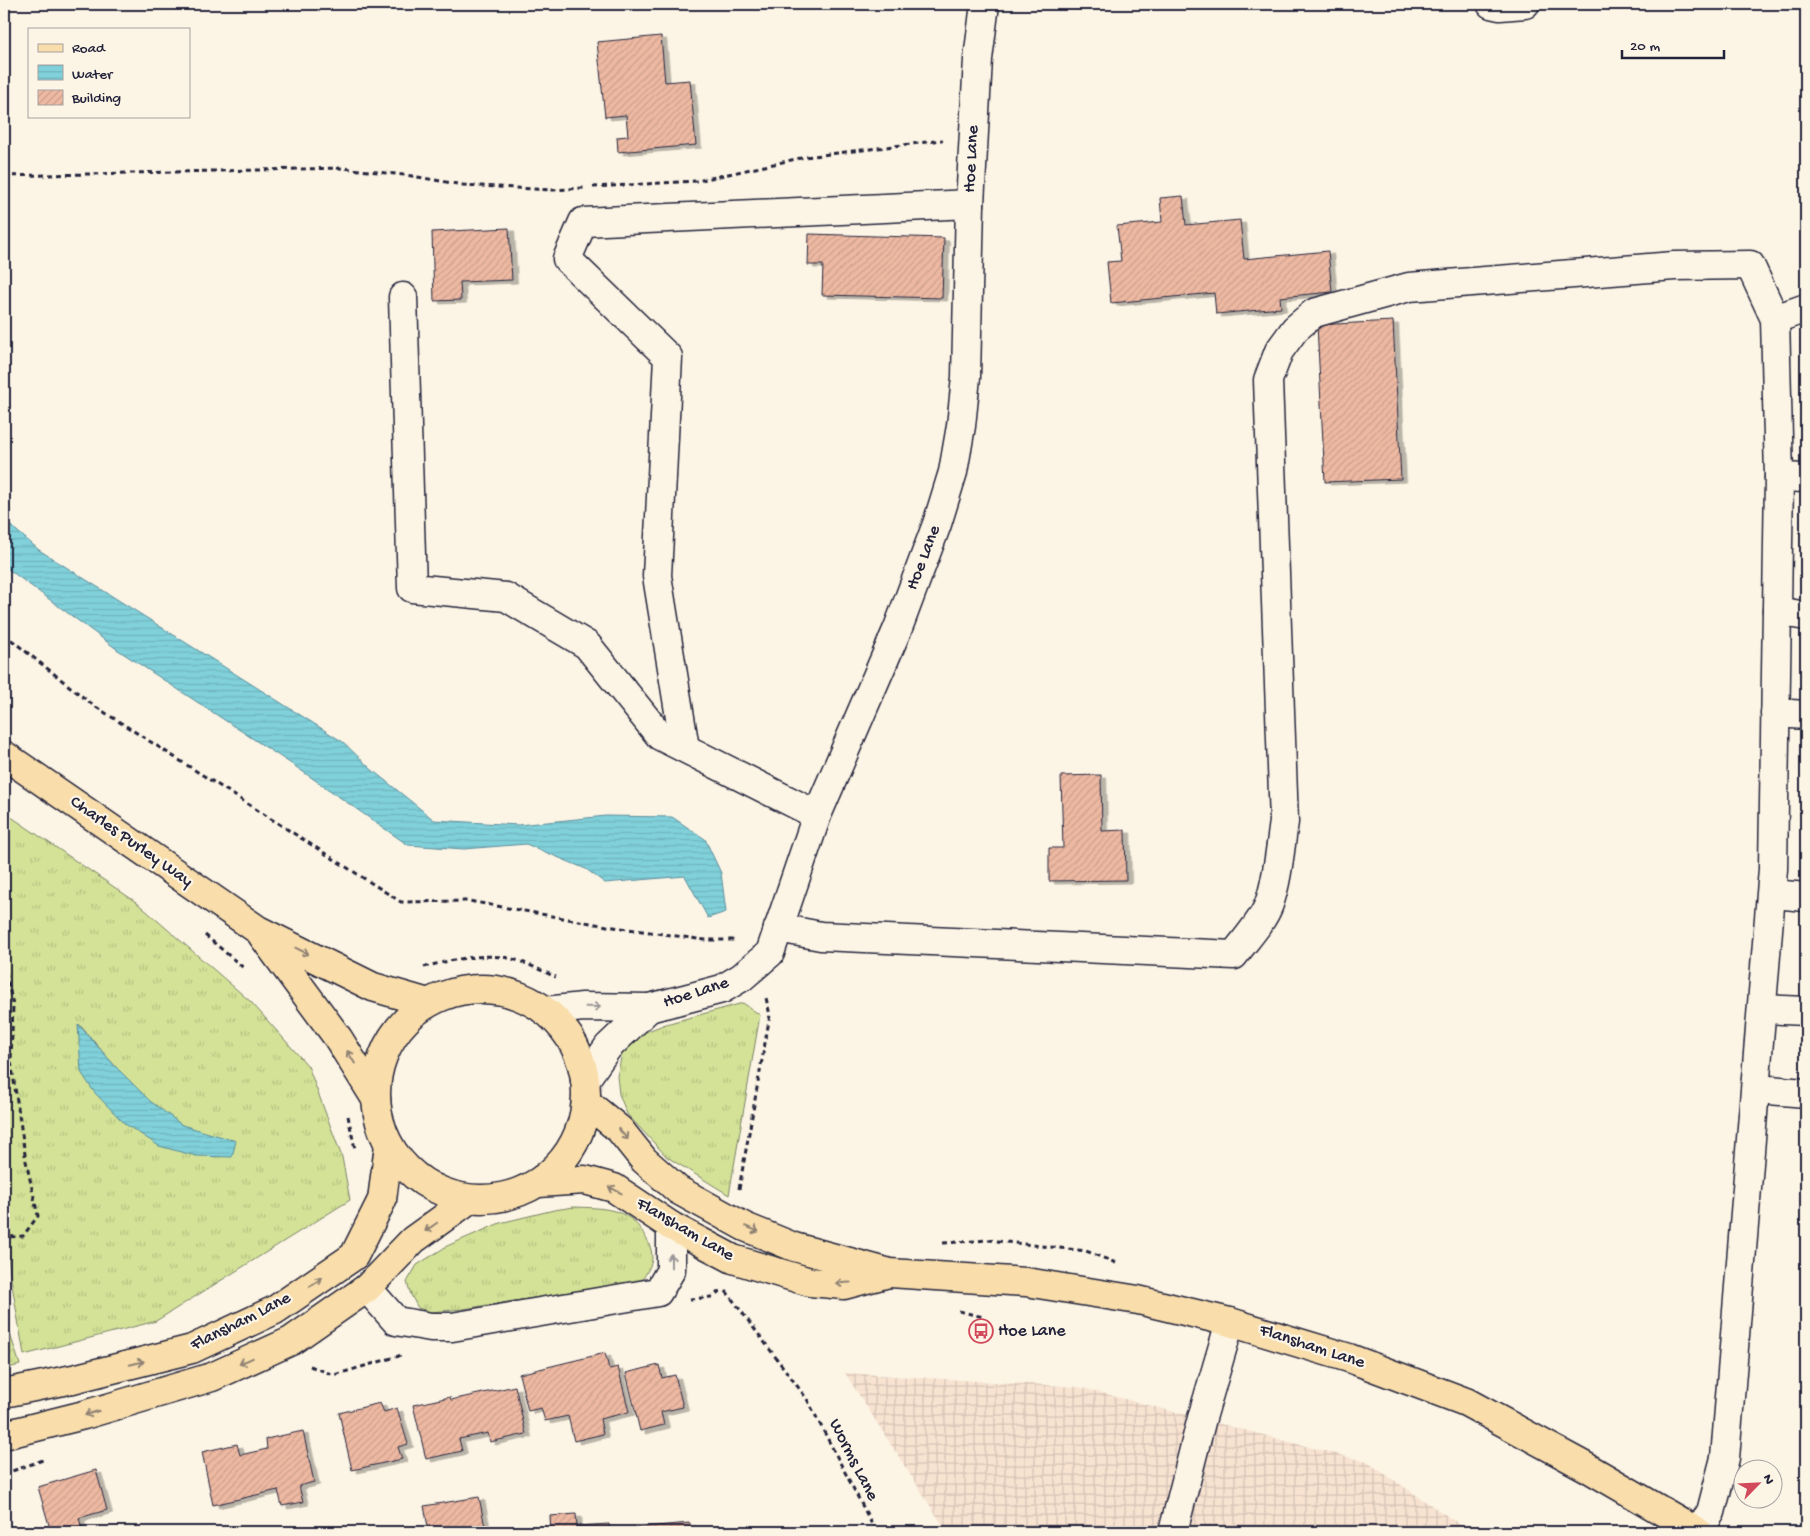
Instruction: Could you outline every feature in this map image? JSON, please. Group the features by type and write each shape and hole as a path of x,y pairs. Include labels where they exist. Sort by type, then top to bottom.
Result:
{"main road":[{"name":"Charles Purley Way","path":"4,755 258,930 373,987 428,1003"},
{"name":"Charles Purley Way","path":"258,930 338,1038 376,1099"},
{"path":"488,989 518,996 545,1011 564,1030 578,1053 585,1091 578,1134 562,1161 538,1183 517,1193 494,1199 470,1199 446,1193 423,1182 404,1166 389,1145 380,1123 376,1099 378,1071 389,1044 406,1021 428,1003 456,992 488,989"},
{"name":"Flansham Lane","path":"585,1091 644,1160 678,1190 745,1227 794,1247 890,1273 1026,1282 1138,1300 1230,1322 1349,1358 1466,1402 1588,1468 1698,1532"},
{"name":"Flansham Lane","path":"4,1393 192,1349 275,1310 354,1256 382,1200 389,1145"},
{"name":"Flansham Lane","path":"538,1183 586,1180 614,1188 671,1226 733,1259 810,1282 844,1285 890,1273"},
{"name":"Flansham Lane","path":"4,1435 84,1415 212,1377 291,1341 367,1288 413,1240 470,1199"}],"street":[{"name":"Hoe Lane","path":"545,1011 583,1006 649,1008 722,989 742,977 770,952 817,815 898,628 938,524 953,472 961,426 966,377 970,204 978,59 985,4"},
{"path":"1491,4 1500,6 1526,4"},
{"path":"685,748 657,576 668,357 567,259 584,222 970,204"},
{"path":"778,928 821,936 1234,955 1269,904 1278,864 1284,822 1268,380 1279,351 1295,329 1314,313 1408,286 1684,266 1750,265 1775,319 1779,477 1772,894 1724,1458 1712,1512 1698,1532"},
{"path":"403,297 412,588 506,597 587,645 660,736 817,815"},
{"path":"1775,319 1806,308"},
{"path":"1779,477 1806,478"},
{"path":"1777,611 1806,616"},
{"path":"1776,712 1806,715"},
{"path":"1772,894 1806,897"},
{"name":"Hoe Lane","path":"585,1091 608,1047 649,1008"},
{"path":"1762,1009 1806,1011"},
{"path":"1756,1089 1806,1093"},
{"path":"367,1288 396,1321 431,1327 452,1327 658,1292 671,1270 671,1226"},
{"path":"1173,1532 1202,1418 1230,1322"}],"path":[{"path":"4,176 343,168 412,176 463,186 553,190 697,181 805,157 931,140 974,138"},
{"path":"4,634 93,705 400,902 469,901 606,926 705,940 742,940"},
{"path":"199,930 249,973"},
{"path":"416,970 440,963 480,956 509,958 559,978"},
{"path":"4,964 13,1006 11,1061 26,1161 38,1216 23,1236 4,1237"},
{"path":"738,1192 770,1015 764,993"},
{"path":"347,1112 355,1154"},
{"name":"Worms Lane","path":"724,1288 807,1400 876,1532"},
{"path":"306,1364 334,1375 399,1356 431,1327"}],"shaded area":[{"path":"845,1373 1079,1387 1367,1462 1471,1532 947,1532"}],"green space":[{"path":"4,812 136,902 251,1002 308,1066 342,1157 350,1200 156,1321 24,1355 10,1273 4,1221","holes":["79,1024 126,1078 165,1114 186,1127 235,1141 125,1124"]},
{"path":"743,1003 760,1015 729,1195 667,1157 627,1114 619,1094 617,1076 622,1054 640,1034 666,1024"},
{"path":"574,1207 613,1211 630,1218 637,1224 648,1242 652,1254 649,1269 643,1279 630,1283 463,1309 431,1312 418,1308 407,1282 417,1265 447,1246 500,1223"},
{"path":"4,1315 20,1365 4,1369"}],"water":[{"path":"4,520 39,550 343,742 371,769 434,820 518,825 606,816 672,817 705,839 721,873 726,912 708,918 685,876 605,883 586,869 526,844 464,849 408,845 302,771 118,650 4,566"},
{"path":"78,1024 115,1066 150,1101 182,1125 236,1141 232,1157 196,1156 159,1146 125,1124 94,1092 81,1072"}],"building":[{"path":"661,36 665,82 690,80 696,145 618,152 617,137 628,136 626,115 605,117 597,42"},
{"path":"1183,196 1186,225 1240,220 1244,259 1328,251 1332,292 1280,297 1281,308 1216,314 1214,293 1111,303 1107,262 1121,261 1117,226 1162,222 1160,198"},
{"path":"509,228 512,280 460,282 461,300 434,301 432,232"},
{"path":"809,234 944,238 942,298 822,295 823,265 808,265"},
{"path":"1393,321 1401,479 1325,482 1317,325"},
{"path":"1101,775 1102,831 1125,830 1126,880 1049,881 1049,848 1063,848 1061,776"},
{"path":"605,1353 609,1369 618,1367 629,1412 600,1419 603,1434 574,1441 568,1416 545,1421 541,1408 528,1411 519,1374"},
{"path":"659,1365 662,1378 675,1375 683,1407 661,1412 664,1425 640,1431 626,1373"},
{"path":"515,1386 526,1434 490,1442 488,1433 459,1439 462,1451 426,1459 413,1405 450,1397 451,1400"},
{"path":"380,1403 384,1412 397,1408 408,1444 398,1447 402,1459 352,1470 339,1413"},
{"path":"303,1431 314,1482 299,1486 303,1502 282,1506 278,1490 213,1505 202,1452 237,1444 240,1455 267,1449 266,1439"},
{"path":"96,1470 107,1510 79,1518 83,1532 51,1532 38,1487"},
{"path":"479,1497 486,1532 429,1532 424,1506"},
{"path":"576,1514 577,1526 609,1524 610,1532 551,1532 550,1516"},
{"path":"690,1523 691,1532 633,1532 633,1528"}],"place":[{"name":"Hoe Lane","path":"981,1331"}]}
